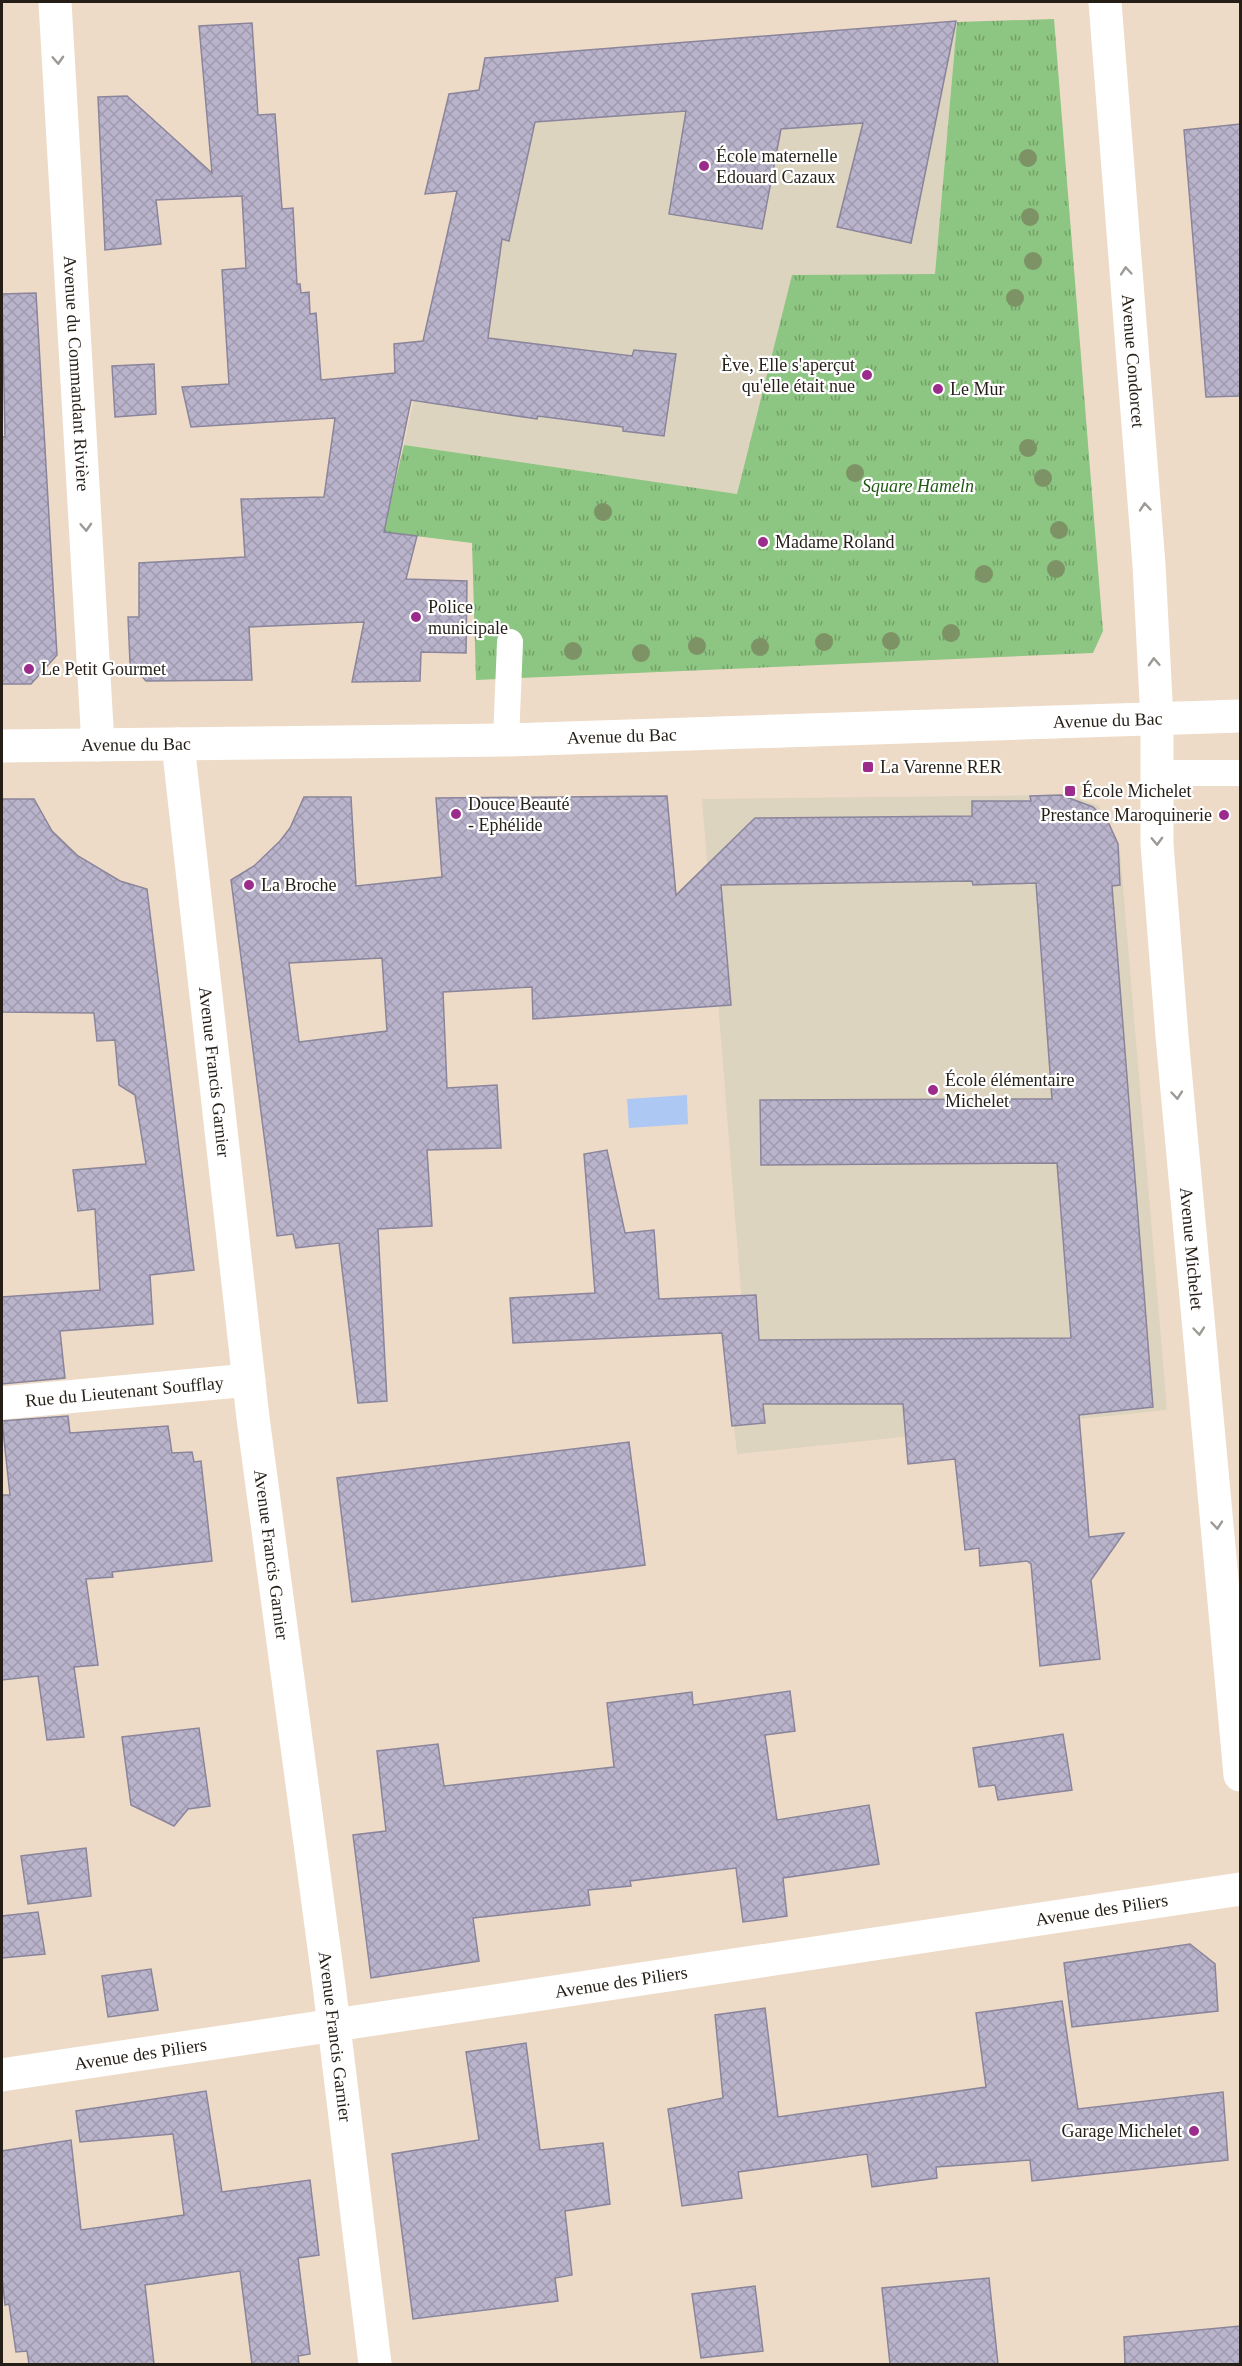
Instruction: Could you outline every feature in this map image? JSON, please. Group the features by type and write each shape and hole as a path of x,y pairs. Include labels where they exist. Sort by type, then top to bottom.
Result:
{"street":[{"name":"Avenue du Commandant Rivière","path":"55,2 98,745"},
{"name":"Avenue Condorcet","path":"1105,2 1149,565 1157,720"},
{"name":"Avenue du Bac","path":"2,746 506,740 1240,716"},
{"name":"Avenue Michelet","path":"1157,720 1157,844 1172,1036 1240,1775"},
{"name":"Avenue Francis Garnier","path":"178,744 249,1380 334,2026 375,2364"},
{"name":"Rue du Lieutenant Soufflay","path":"2,1403 249,1380"},
{"name":"Avenue des Piliers","path":"2,2075 1240,1889"}],"lane":[{"path":"506,740 510,642"},
{"path":"1157,772 1240,773"}],"shaded area":[{"name":"École maternelle Edouard Cazaux","path":"957,22 935,275 792,276 737,494 404,445 488,58"},
{"name":"École élémentaire Michelet","path":"1069,795 1099,806 1120,850 1167,1410 737,1454 724,1335 744,1331 702,799"}],"green space":[{"name":"Square Hameln","path":"1054,19 1103,631 1093,653 476,680 472,543 383,532 404,445 737,494 792,275 935,274 957,22"}],"water":[{"path":"687,1095 688,1124 629,1128 627,1099"}],"building":[{"path":"956,21 911,243 837,227 863,123 781,129 762,229 669,214 686,111 535,122 509,241 502,239 488,338 632,356 634,350 676,354 664,436 623,431 623,427 538,416 537,419 411,400 384,532 417,536 406,579 467,581 466,653 421,652 420,681 352,682 364,622 249,627 252,680 146,681 130,663 128,617 139,617 139,563 245,557 241,499 324,497 335,418 191,427 182,387 229,384 222,270 246,268 242,196 156,200 161,244 105,250 98,97 127,96 212,173 199,26 252,23 258,115 275,114 282,209 293,208 297,284 300,284 301,293 309,292 310,314 316,313 321,380 395,373 394,344 423,341 457,191 425,194 449,94 479,90 485,58"},
{"path":"1240,124 1240,396 1206,397 1184,130"},
{"path":"36,293 57,655 31,684 2,684 2,437 5,437 2,294"},
{"path":"154,364 156,414 115,417 112,366"},
{"path":"1061,795 1093,807 1109,824 1118,844 1120,885 1112,886 1153,1407 1079,1415 1089,1537 1124,1533 1091,1580 1100,1659 1040,1666 1031,1564 1027,1561 980,1566 979,1548 965,1550 955,1459 908,1464 903,1404 763,1404 765,1423 732,1426 722,1333 513,1343 510,1298 595,1293 584,1154 607,1150 625,1233 654,1230 659,1299 756,1295 759,1340 1071,1338 1057,1163 761,1165 760,1100 1052,1099 1036,883 973,885 972,881 721,885 731,1005 533,1019 532,987 443,992 447,1088 497,1085 501,1148 427,1150 432,1226 378,1229 387,1401 358,1403 339,1243 296,1248 293,1234 277,1236 231,880 254,866 280,841 290,828 304,797 351,797 356,886 442,877 436,798 667,796 676,895 755,818 972,816 972,801 1031,801 1030,796","holes":["382,958 387,1031 299,1042 289,963"]},
{"path":"2,799 34,799 52,831 78,856 120,881 147,889 194,1270 150,1275 153,1324 60,1331 65,1378 2,1384 2,1297 100,1290 95,1209 78,1211 73,1170 146,1164 135,1095 119,1085 115,1040 97,1041 94,1013 2,1012"},
{"path":"68,1416 70,1433 168,1426 172,1453 192,1452 194,1462 201,1461 212,1561 112,1572 113,1577 86,1579 98,1665 74,1667 84,1737 47,1740 38,1676 2,1680 2,1495 10,1495 2,1421"},
{"path":"629,1442 645,1565 352,1602 337,1478"},
{"path":"790,1691 795,1731 765,1735 777,1820 869,1805 879,1864 783,1878 787,1916 743,1922 736,1868 630,1881 631,1886 588,1890 590,1905 473,1918 479,1961 371,1978 353,1835 386,1831 377,1751 438,1744 444,1786 614,1767 607,1703 692,1692 693,1705"},
{"path":"199,1728 210,1806 188,1809 174,1826 131,1805 122,1737"},
{"path":"1063,1734 1072,1790 998,1800 995,1785 979,1787 973,1748"},
{"path":"86,1848 91,1896 28,1904 21,1856"},
{"path":"38,1912 45,1954 2,1958 2,1916"},
{"path":"1190,1944 1215,1964 1218,2011 1072,2027 1064,1963"},
{"path":"151,1969 158,2010 108,2017 102,1976"},
{"path":"1062,2001 1078,2109 1223,2092 1228,2160 1032,2181 1030,2160 936,2167 937,2178 872,2187 867,2154 738,2172 742,2198 682,2206 668,2109 723,2098 715,2015 765,2008 778,2117 986,2087 976,2013"},
{"path":"526,2043 540,2150 603,2143 610,2204 565,2211 572,2275 555,2278 558,2301 413,2319 392,2154 479,2140 466,2052"},
{"path":"206,2091 222,2192 310,2180 319,2255 298,2258 310,2354 298,2356 299,2364 252,2364 240,2271 145,2285 154,2364 29,2364 27,2351 16,2352 9,2304 5,2305 2,2277 2,2151 71,2140 81,2230 184,2215 173,2134 80,2142 76,2111"},
{"path":"989,2278 998,2364 890,2364 882,2288"},
{"path":"755,2286 763,2351 701,2358 692,2294"},
{"path":"1240,2326 1240,2364 1125,2364 1124,2337"}],"place":[{"name":"École maternelle Edouard Cazaux","path":"704,166"},
{"name":"Ève, Elle s'aperçut qu'elle était nue","path":"867,375"},
{"name":"Le Mur","path":"938,389"},
{"name":"Madame Roland","path":"763,542"},
{"name":"Police municipale","path":"416,617"},
{"name":"Le Petit Gourmet","path":"29,669"},
{"name":"La Varenne RER","path":"868,767"},
{"name":"École Michelet","path":"1070,791"},
{"name":"Douce Beauté - Ephélide","path":"456,814"},
{"name":"Prestance Maroquinerie","path":"1224,815"},
{"name":"La Broche","path":"249,885"},
{"name":"École élémentaire Michelet","path":"933,1090"},
{"name":"Garage Michelet","path":"1194,2131"}]}
